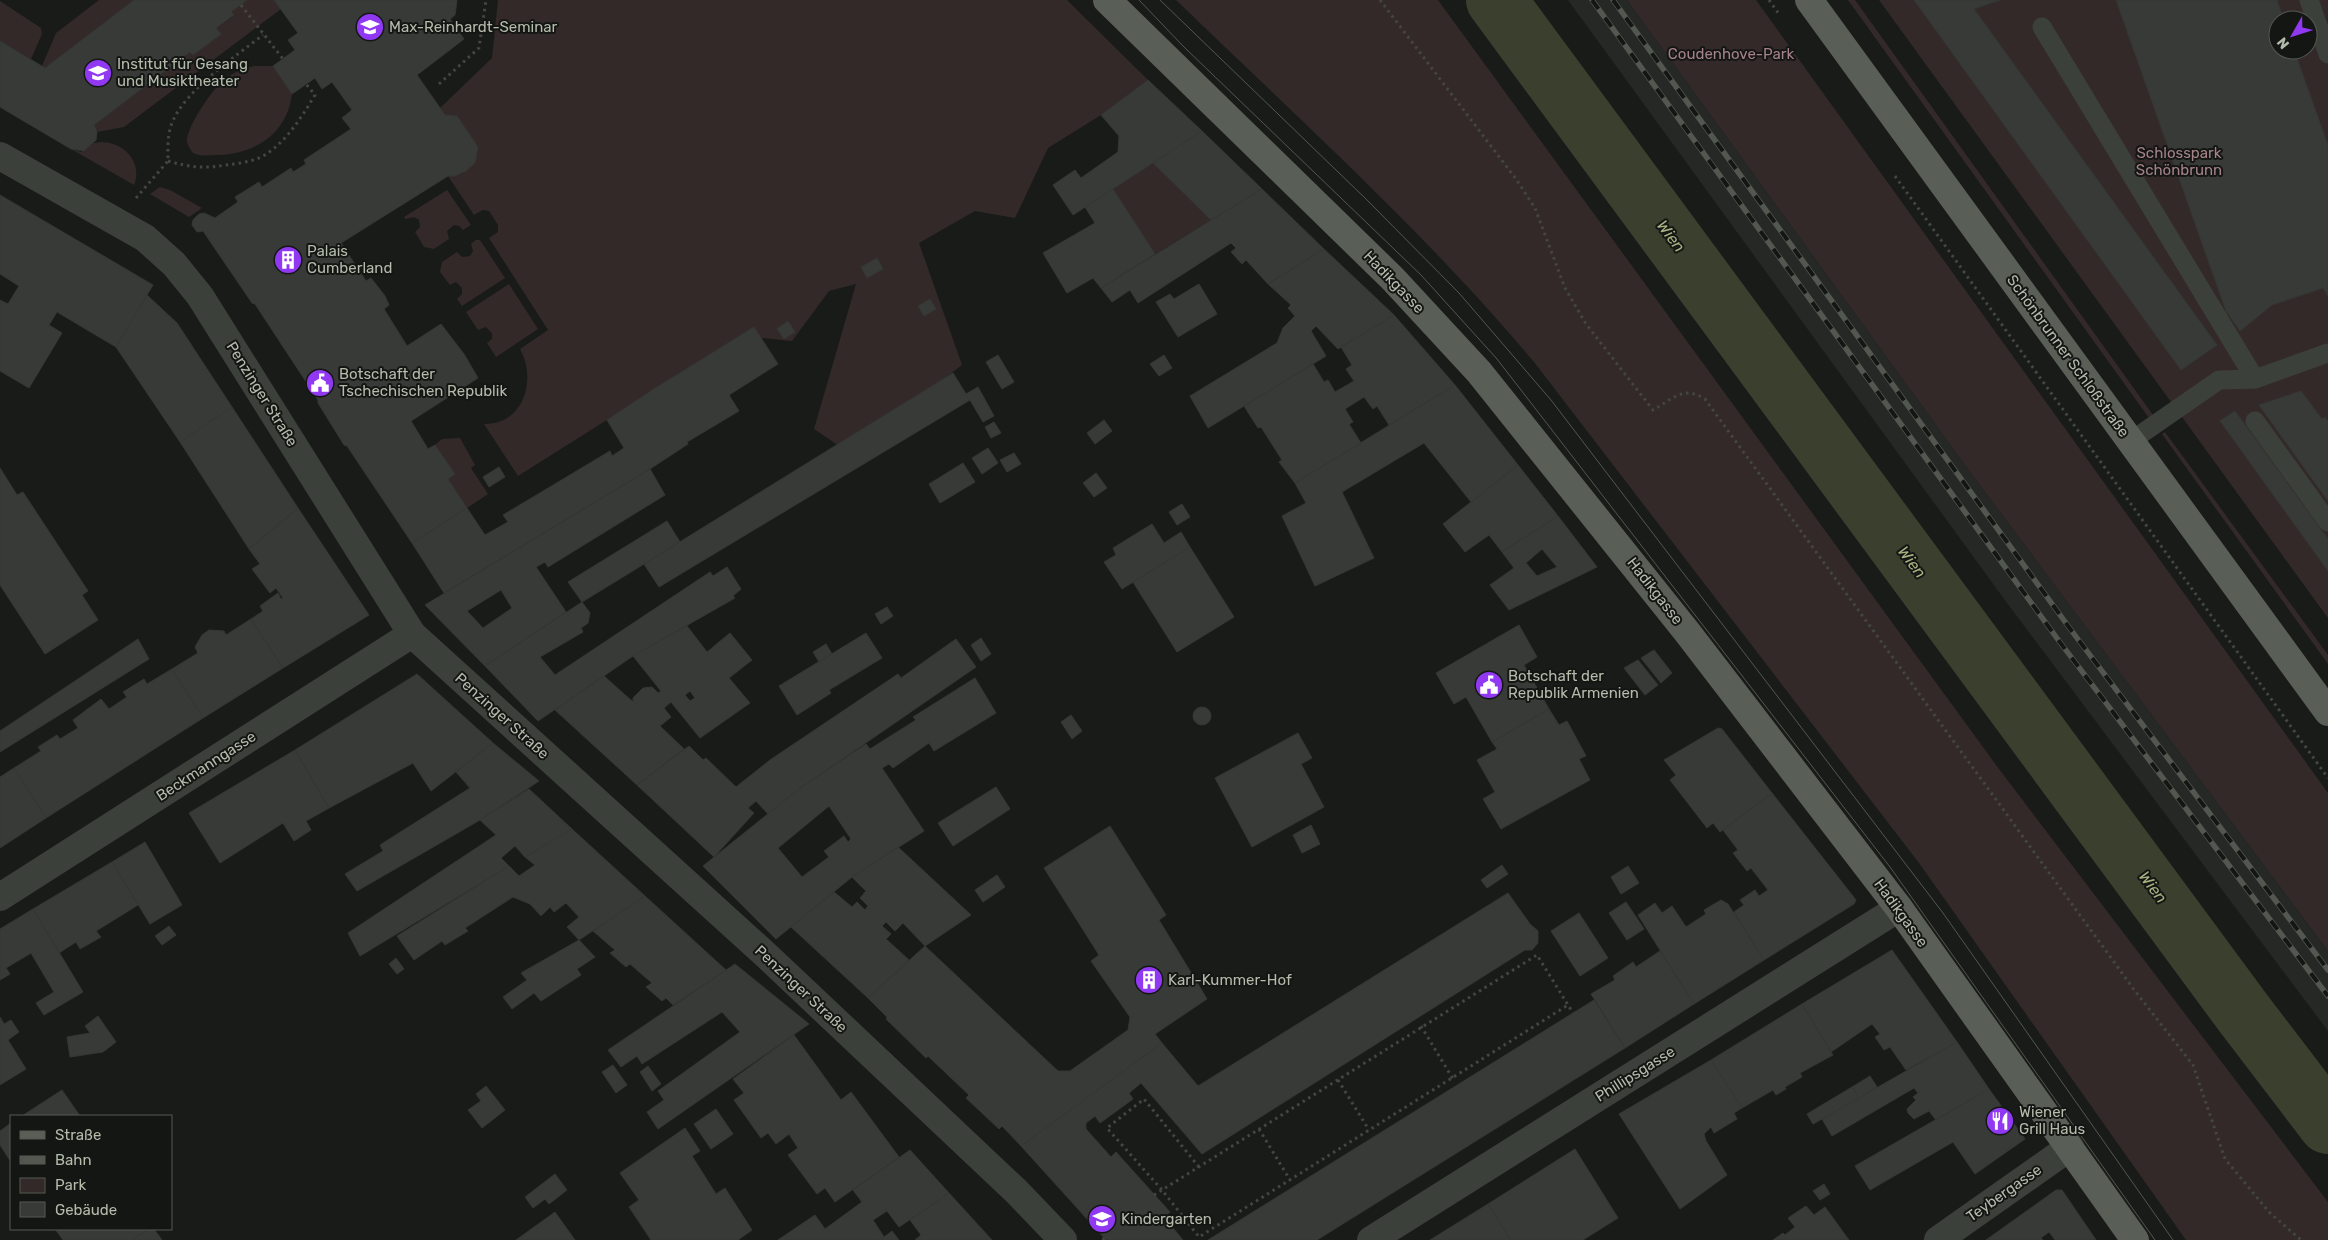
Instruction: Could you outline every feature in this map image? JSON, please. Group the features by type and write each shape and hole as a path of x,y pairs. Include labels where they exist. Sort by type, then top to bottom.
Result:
{"main road":[{"name":"Hadikgasse","path":"1107,0 1393,279 1479,372 1687,632 1898,908 2135,1240"},
{"name":"Schönbrunner Schloßstraße","path":"1809,0 2328,712"}],"street":[{"name":"Penzinger Straße","path":"0,156 145,238 174,264 200,296 412,634 767,956 1016,1191 1063,1240"},
{"name":"Beckmanngasse","path":"0,897 412,634"},
{"name":"Phillipsgasse","path":"1372,1240 1898,908"},
{"name":"Teybergasse","path":"1938,1240 2070,1147"}],"lane":[{"path":"2309,0 2328,54"},
{"path":"2042,27 2255,379"},
{"path":"2131,441 2212,384 2227,379 2255,379 2328,354"},
{"path":"2255,421 2328,522"}],"path":[{"path":"440,84 478,48 486,0"},
{"path":"1380,0 1516,178 1530,201 1566,288 1592,332 1653,410 1683,393 1694,392 1705,399 2134,990 2193,1065 2225,1159 2269,1212 2301,1240"},
{"path":"1769,0 1781,16"},
{"path":"241,4 263,35 283,58"},
{"path":"119,224 141,190 168,161 168,141 172,122 186,102 204,82 263,35"},
{"path":"168,161 184,166 208,168 259,158 279,144 315,95 306,84"},
{"path":"1891,170 2328,778"},
{"path":"1154,1195 1421,1026 1537,956 1573,1013"},
{"path":"1199,1167 1144,1099 1107,1128 1162,1190 1199,1237 1568,1006"},
{"path":"1421,1026 1453,1079"},
{"path":"1338,1080 1369,1130"},
{"path":"1259,1129 1290,1180"}],"shaded area":[{"path":"1568,0 1627,0 1973,476 2328,951 2328,1031 2007,603"}],"green space":[{"path":"99,0 134,0 45,68 42,66 56,33"},
{"path":"247,0 274,0 281,9 124,127 97,132 94,125 190,52 193,55 221,34 216,28 234,16 231,12"},
{"path":"498,0 1067,0 1148,80 1101,115 1048,148 1015,218 975,211 919,243 962,365 848,452 814,429 856,284 829,291 792,341 740,336 518,476 484,424 498,422 509,417 517,409 527,386 525,361 520,349 548,330 489,238 498,232 498,225 489,211 483,210 474,215 448,176 455,176 465,172 475,159 478,147 457,116 445,115 440,108 492,58"},
{"path":"1176,0 1438,0 1999,769 2328,1202 2328,1240 2186,1240 1919,863 1534,362 1405,221"},
{"name":"Coudenhove-Park","path":"1627,0 1756,0 2328,793 2328,951 1973,476"},
{"path":"1848,0 1855,0 2153,415 2149,418"},
{"name":"Schlosspark Schönbrunn","path":"1879,0 2328,0 2328,618"},
{"path":"0,1 41,28 42,34 31,59 0,41"},
{"path":"254,66 273,66 292,94 284,120 277,130 258,145 246,150 220,155 193,153 187,143 188,135 195,118 207,99 228,77"},
{"path":"101,142 117,145 130,155 136,169 134,185 71,149 81,152 94,143"},
{"path":"1153,163 1211,220 1155,254 1113,189"},
{"path":"160,187 170,190 202,208 189,217 150,194"},
{"path":"447,190 471,225 463,230 459,226 454,225 447,231 449,239 434,249 424,247 415,232 420,227 419,220 414,217 406,219 404,217"},
{"path":"476,240 480,240 505,278 462,306 457,299 462,294 462,288 456,282 450,285 440,272 442,262 457,252 462,257 470,256 473,251 471,244"},
{"path":"509,284 538,329 496,357 487,343 492,339 492,333 486,327 478,330 466,312"},
{"path":"2165,432 2328,655 2328,664 2162,434"},
{"path":"460,438 475,465 471,468 488,494 467,508 448,479 455,474 435,445 442,439"}],"building":[{"path":"134,0 247,0 231,12 234,15 216,28 221,34 193,55 190,52 94,125 97,132 96,140 84,151 71,149 0,107 0,41 45,68"},
{"name":"Palais Cumberland","path":"274,0 457,0 455,15 450,19 464,39 417,75 445,115 457,116 478,147 475,163 466,171 455,176 448,176 341,243 366,281 371,278 385,296 389,305 384,309 407,346 441,324 464,354 478,378 411,421 428,449 435,445 455,474 448,479 467,508 412,543 347,446 344,445 318,403 318,400 255,304 252,303 203,231 197,232 192,225 193,220 199,214 204,213 215,218 238,202 235,197 259,182 262,187 291,168 293,172 306,164 304,160 351,129 342,118 352,110 332,82 322,89 315,78 292,94 273,66 295,50 288,40 298,33"},
{"path":"1914,0 2000,0 1974,9 2217,345 2181,370"},
{"path":"2116,0 2277,0 2280,10 2268,10 2268,60 2298,60 2328,145 2328,296 2323,288 2272,305 2240,331 2226,311"},
{"path":"1148,80 1202,131 1073,215 1053,185 1075,170 1081,178 1118,152 1119,136 1101,115"},
{"path":"1202,131 1262,189 1211,220 1153,163"},
{"path":"1113,189 1155,254 1101,288 1093,278 1067,293 1043,253 1095,223 1085,207"},
{"path":"1262,189 1324,249 1268,284 1246,260 1242,264 1231,252 1236,248 1231,243 1138,303 1130,290 1112,302 1101,288"},
{"path":"0,195 153,285 116,347 57,312 49,325 62,333 29,388 0,371 0,300 8,304 19,286 0,274"},
{"path":"1324,249 1394,315 1338,349 1316,326 1311,331 1326,356 1208,428 1190,396 1277,343 1283,328 1295,316 1288,308 1291,305 1268,284"},
{"path":"877,258 883,269 867,278 861,267"},
{"path":"1199,284 1217,314 1178,337 1156,302 1170,294 1174,299"},
{"path":"147,295 177,323 232,407 180,442 116,347"},
{"path":"930,299 936,309 924,316 918,306"},
{"path":"1394,315 1455,385 1389,425 1377,406 1373,409 1364,397 1345,409 1353,422 1349,424 1361,443 1295,483 1279,462 1282,460 1261,427 1258,428 1244,406 1313,364 1324,382 1328,380 1335,392 1354,381 1346,369 1352,365 1341,347"},
{"path":"788,321 795,332 784,339 777,329"},
{"path":"754,327 778,364 729,395 739,411 687,442 688,444 650,469 444,593 412,543 467,508 485,535 508,522 503,515 610,451 612,456 624,448 607,420"},
{"path":"998,355 1014,382 1002,389 986,362"},
{"path":"1164,355 1172,368 1159,376 1150,364"},
{"path":"953,373 966,394 978,387 994,416 983,422 970,400 659,587 644,564"},
{"path":"1455,385 1518,465 1471,502 1424,443 1342,492 1374,558 1315,586 1282,516 1306,503 1295,483"},
{"path":"2301,391 2322,419 2325,417 2328,421 2328,501 2259,405"},
{"path":"232,407 298,508 249,549 180,442"},
{"path":"2235,411 2328,539 2328,571 2220,421"},
{"path":"1104,420 1112,431 1095,444 1087,433"},
{"path":"994,422 1001,433 991,438 985,427"},
{"path":"988,448 998,463 982,474 972,458"},
{"path":"1014,453 1021,464 1007,472 1000,460"},
{"path":"963,463 975,482 940,503 929,484"},
{"path":"1518,465 1558,516 1502,552 1489,535 1465,552 1443,524"},
{"path":"499,467 505,477 489,487 483,477"},
{"path":"0,468 17,495 23,492 88,591 82,595 98,620 45,654 0,585"},
{"path":"650,469 665,495 548,567 545,562 536,567 566,612 485,666 425,605","holes":["501,590 512,608 483,628 467,611"]},
{"path":"1096,473 1107,488 1094,497 1083,483"},
{"path":"1182,504 1190,517 1177,525 1169,512"},
{"path":"298,508 369,615 283,668 251,619 263,611 260,606 278,593 281,599 283,598 276,588 270,593 252,569 260,564 249,549"},
{"path":"1558,516 1597,567 1509,610 1490,585 1514,568 1502,552","holes":["1542,549 1557,567 1537,576 1526,563"]},
{"path":"667,521 680,542 582,602 568,582"},
{"path":"1152,524 1164,543 1181,532 1190,547 1122,589 1104,562 1116,555 1113,548"},
{"path":"1190,547 1234,617 1177,652 1133,582"},
{"path":"727,567 741,589 733,596 735,598 633,656 538,721 485,666 582,602 590,613 588,623 581,628 583,632 540,657 555,675 710,572 713,576"},
{"path":"887,607 893,616 881,624 875,614"},
{"path":"251,619 283,668 203,718 172,669 198,653 195,647 202,635 209,630 224,631 226,635"},
{"name":"Botschaft der Republik Armenien","path":"1519,625 1537,657 1524,665 1549,709 1492,742 1466,697 1454,704 1436,673"},
{"path":"687,626 707,652 730,633 752,660 729,678 750,703 700,738 671,702 664,708 671,717 660,726 684,749 637,785 555,710 604,676 633,702 633,698 643,688 652,687 658,693 661,691 633,656","holes":["690,691 695,698 690,701 685,695"]},
{"path":"866,633 882,658 829,690 831,693 797,715 779,686"},
{"path":"981,638 991,654 981,661 971,645"},
{"path":"138,639 149,659 0,752 0,731"},
{"path":"956,639 976,667 799,789 768,814 756,801 748,808 754,813 714,857 637,785 689,746 703,760 706,758 736,787 770,760 898,674 901,678"},
{"path":"826,644 832,654 819,662 813,652"},
{"path":"1654,650 1672,673 1661,683 1641,658"},
{"path":"1638,660 1658,685 1645,695 1624,668"},
{"path":"172,669 203,718 46,818 14,768 41,751 38,747 57,735 60,739 78,728 73,720 101,699 109,709 127,697 123,692 144,679 147,684"},
{"path":"417,674 493,743 431,791 413,763 329,808 295,750"},
{"path":"975,678 996,713 934,751 929,743 893,768 889,764 882,768 924,831 852,877 776,939 703,866 799,789 866,744 870,749 916,720 913,717","holes":["829,806 851,839 848,842 844,836 824,851 829,857 802,877 778,848"]},
{"path":"1202,707 1208,710 1211,716 1208,722 1202,725 1196,722 1193,716 1196,710"},
{"path":"1549,709 1559,725 1567,721 1586,756 1579,759 1590,780 1501,829 1483,799 1495,792 1477,760 1497,749 1492,742"},
{"path":"1071,715 1082,731 1072,739 1061,722"},
{"path":"1718,728 1722,729 1772,793 1720,832 1713,823 1707,828 1670,780 1676,775 1664,760"},
{"path":"1298,733 1312,758 1301,764 1324,807 1252,847 1215,778"},
{"path":"493,743 539,781 480,820 357,891 345,874 383,851 380,845 470,788 456,772"},
{"path":"295,750 329,808 306,821 311,830 294,841 283,823 220,863 189,813"},
{"path":"14,768 46,818 0,848 0,777"},
{"path":"996,787 1010,809 953,846 938,823"},
{"path":"529,789 572,829 525,857 515,846 501,858 509,866 360,956 348,933 496,835 480,820"},
{"path":"1772,793 1856,900 1854,904 1764,960 1734,912 1744,905 1740,900 1755,890 1759,896 1768,890 1751,868 1747,871 1733,853 1738,850 1723,830"},
{"path":"1311,825 1320,844 1302,853 1293,835"},
{"name":"Karl-Kummer-Hof","path":"1110,826 1166,915 1159,920 1207,999 1155,1034 1162,1043 1021,1146 1002,1126 999,1129 966,1098 969,1095 928,1056 926,1058 886,1019 887,1017 868,998 925,946 1058,1071 1070,1071 1128,1030 1130,1017 1091,961 1099,955 1044,868"},
{"path":"572,829 645,896 579,940 567,927 579,917 566,903 554,912 550,907 541,916 530,904 513,897 465,928 468,931 445,945 442,941 414,960 397,936 509,866 519,876 535,865 525,857"},
{"path":"145,842 182,905 150,924 112,862"},
{"path":"898,847 971,915 925,946 903,923 895,931 886,922 882,926 891,934 886,939 909,960 868,998 791,927 834,892 852,907 857,902 865,910 868,906 860,898 866,891 852,877"},
{"path":"112,862 138,905 96,931 101,937 80,949 76,942 59,953 33,909"},
{"path":"1502,865 1508,874 1487,888 1481,880"},
{"path":"1628,866 1639,883 1621,894 1611,877"},
{"path":"997,875 1005,887 983,902 975,890"},
{"path":"1508,893 1530,924 1538,931 1538,943 1532,950 1525,950 1202,1154 1141,1083 1129,1093 1133,1099 1100,1123 1095,1116 1086,1123 1086,1129 1111,1157 1116,1152 1170,1212 1164,1217 1183,1240 1106,1240 1021,1146 1162,1043 1198,1086"},
{"path":"645,896 726,970 673,1005 666,998 662,1001 646,987 652,983 630,964 626,967 610,953 615,950 593,931"},
{"path":"1721,900 1728,904 1764,960 1694,1004 1638,915 1655,903 1662,913 1672,906 1686,927 1706,914 1704,910"},
{"path":"1626,902 1644,929 1627,940 1609,913"},
{"path":"33,909 83,992 44,1015 36,1003 54,992 31,953 6,968 10,974 0,980 0,929"},
{"path":"1579,913 1608,958 1580,976 1551,931"},
{"path":"169,926 176,935 162,945 155,936"},
{"path":"579,940 595,957 577,969 581,975 541,1001 534,993 512,1009 503,997 527,980 521,973"},
{"path":"1892,950 1957,1042 1906,1070 1890,1047 1884,1050 1875,1037 1880,1034 1872,1024 1831,1052 1802,1004"},
{"path":"1660,951 1694,1004 1625,1048 1591,994 1615,980 1613,976 1633,962 1636,967"},
{"path":"396,958 404,969 397,974 389,964"},
{"path":"735,964 809,1024 658,1129 647,1112 664,1100 658,1091 740,1032 722,1012 642,1064 637,1056 621,1067 608,1050"},
{"path":"1594,1000 1625,1048 1317,1240 1208,1240"},
{"path":"1802,1004 1833,1055 1800,1073 1802,1077 1776,1095 1773,1090 1742,1108 1711,1060"},
{"path":"98,1016 116,1042 103,1052 70,1057 67,1037 90,1033 85,1026"},
{"path":"0,1017 4,1024 11,1020 19,1032 8,1040 26,1069 0,1085"},
{"path":"794,1035 841,1100 851,1092 899,1157 835,1202 825,1188 817,1194 788,1155 798,1148 789,1134 776,1144 768,1133 761,1138 734,1100 744,1093 733,1079"},
{"path":"1957,1042 1989,1089 1936,1120 1929,1111 1914,1119 1908,1113 1907,1109 1916,1100 1913,1097 1918,1093 1914,1088 1832,1136 1822,1119"},
{"path":"1711,1060 1742,1108 1734,1113 1737,1119 1714,1133 1711,1127 1704,1134 1706,1141 1727,1175 1680,1209 1619,1114"},
{"path":"613,1065 627,1085 616,1093 602,1072"},
{"path":"648,1066 661,1084 652,1091 640,1072"},
{"path":"1870,1076 1877,1087 1859,1098 1852,1087"},
{"path":"486,1086 505,1110 482,1128 468,1110 481,1101 476,1094"},
{"path":"1852,1087 1859,1098 1813,1124 1807,1114"},
{"path":"1989,1089 2025,1139 1975,1174 1953,1142 1870,1190 1855,1166"},
{"path":"62,1090 79,1115 24,1115"},
{"path":"716,1109 733,1134 711,1149 694,1124"},
{"path":"10,1124 10,1160 0,1145 0,1131"},
{"path":"685,1128 700,1151 692,1156 716,1194 725,1188 752,1230 738,1240 651,1240 629,1207 639,1200 620,1173"},
{"path":"1575,1149 1618,1218 1583,1240 1511,1240 1488,1204"},
{"path":"910,1150 949,1193 899,1227 887,1211 873,1220 884,1237 879,1240 778,1240 815,1215 825,1229 862,1202 853,1190"},
{"path":"555,1174 567,1190 549,1204 545,1199 533,1208 525,1197"},
{"path":"1824,1184 1830,1194 1820,1200 1813,1191"},
{"path":"2056,1190 2062,1190 2096,1240 2055,1240 2049,1232 2041,1238 2043,1240 1986,1240"},
{"path":"949,1193 992,1240 915,1240 921,1235 910,1220"},
{"path":"1488,1204 1511,1240 1430,1240"},
{"path":"1806,1206 1814,1215 1825,1207 1849,1240 1773,1240 1783,1233 1785,1235 1795,1227 1788,1218"},
{"path":"555,1212 575,1240 516,1240"},
{"path":"56,1230 147,1230 132,1240 63,1240"},
{"path":"147,1230 155,1230 162,1240 132,1240"},
{"path":"892,1231 899,1240 879,1240 884,1237"}],"waterway":[{"name":"Wien","path":"1496,0 2244,1014 2328,1124"}],"tram line":[{"path":"1139,0 1184,47 1421,275 1497,359 1890,867 2155,1240"},
{"path":"1160,0 1366,199 1459,293 1551,400 1943,913 2173,1240"}],"railway":[{"path":"1592,0 2059,641 2328,996"},
{"path":"1613,0 2071,630 2328,970"}],"place":[{"name":"Max-Reinhardt-Seminar","path":"370,27"},
{"name":"Institut für Gesang und Musiktheater","path":"98,73"},
{"name":"Palais Cumberland","path":"288,260"},
{"name":"Botschaft der Tschechischen Republik","path":"320,383"},
{"name":"Botschaft der Republik Armenien","path":"1489,685"},
{"name":"Karl-Kummer-Hof","path":"1149,980"},
{"name":"Wiener Grill Haus","path":"2000,1121"},
{"name":"Kindergarten","path":"1102,1219"}]}
